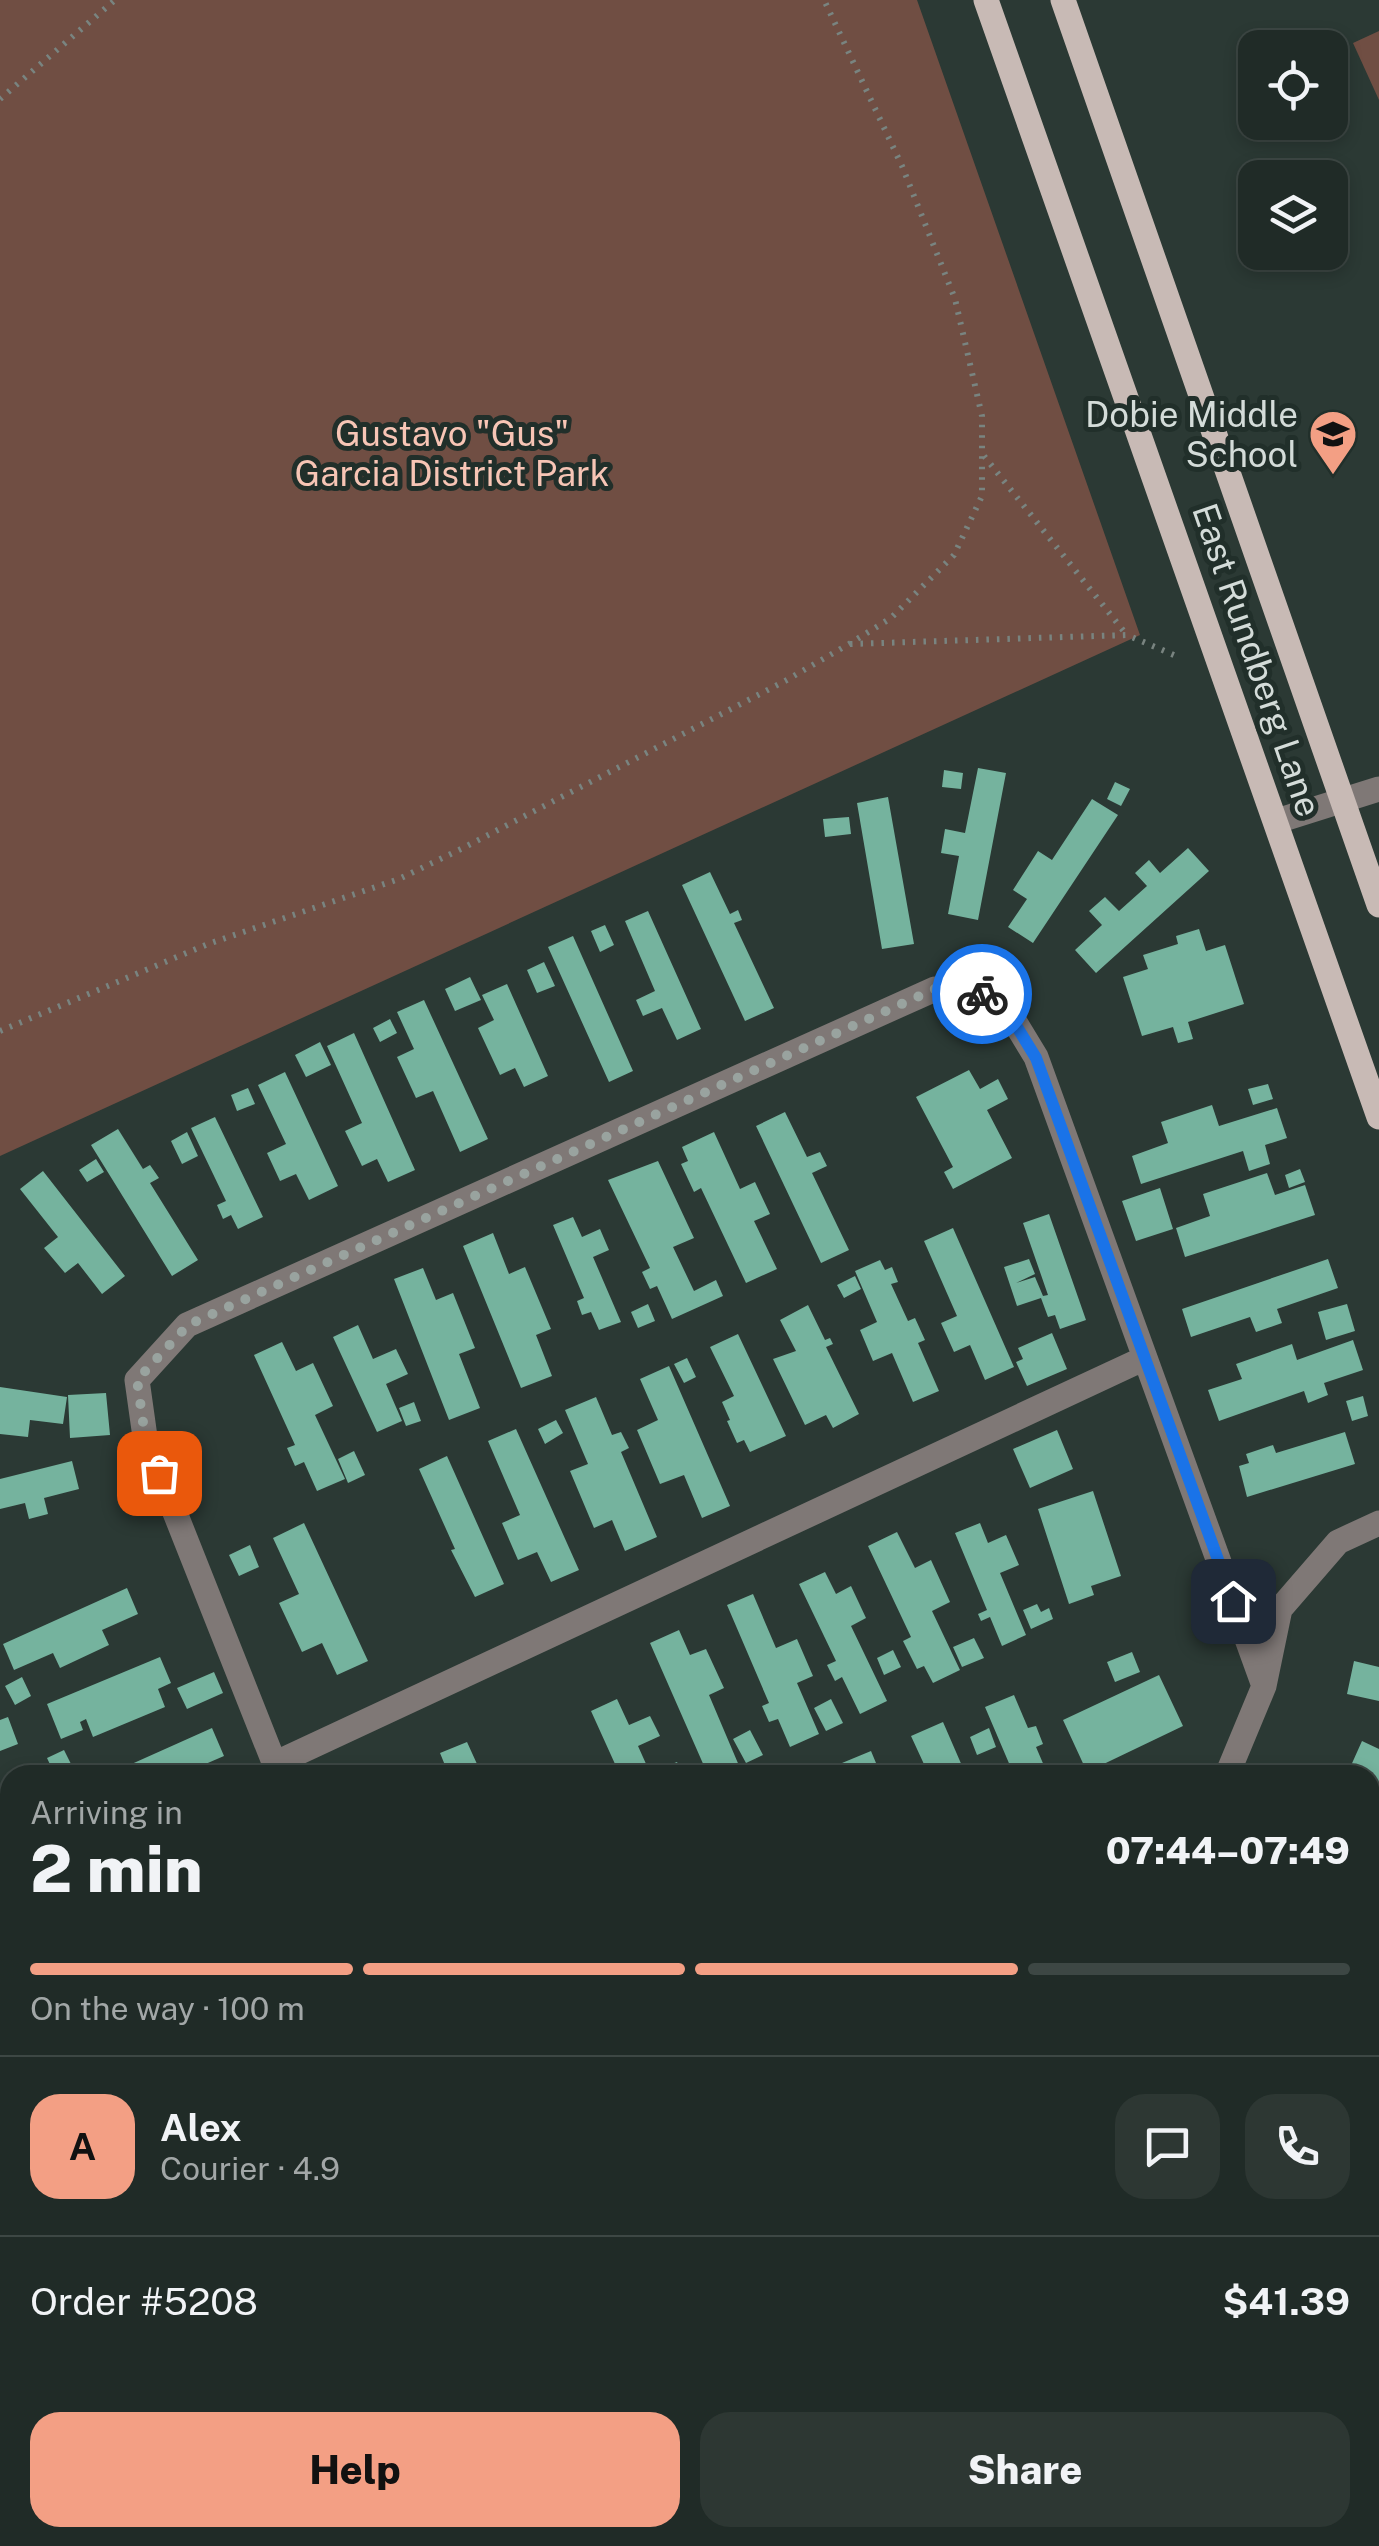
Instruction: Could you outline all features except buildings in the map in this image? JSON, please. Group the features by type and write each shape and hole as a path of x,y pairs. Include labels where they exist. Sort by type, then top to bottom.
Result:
{"main road":[{"name":"East Rundberg Lane","path":"986,0 1379,1118"},
{"name":"East Rundberg Lane","path":"1063,0 1379,905"}],"street":[{"path":"1276,821 1379,789"},
{"path":"275,1765 145,1436 137,1380 188,1325 935,989 998,996 1036,1058 1264,1686"},
{"path":"285,1765 1145,1358"},
{"path":"1231,1765 1264,1686 1280,1609 1338,1542 1379,1523"}],"path":[{"path":"0,98 115,0"},
{"path":"0,1031 208,944 399,879 785,682 891,618 954,555 982,496 982,416 955,299 902,166 824,0"},
{"path":"982,454 1127,634"},
{"path":"848,644 1127,634 1174,655"}],"green space":[{"name":"Gustavo \"Gus\" Garcia District Park","path":"0,0 917,0 1140,635 0,1156"},
{"path":"1379,31 1379,100 1353,43"}],"way so far":[{"path":"159,1473 145,1436 137,1380 188,1325 935,989 982,994"}],"place":[{"name":"Dobie Middle School","path":"1333,476"}],"route":[{"path":"982,994 998,996 1036,1058 1233,1601"}]}
